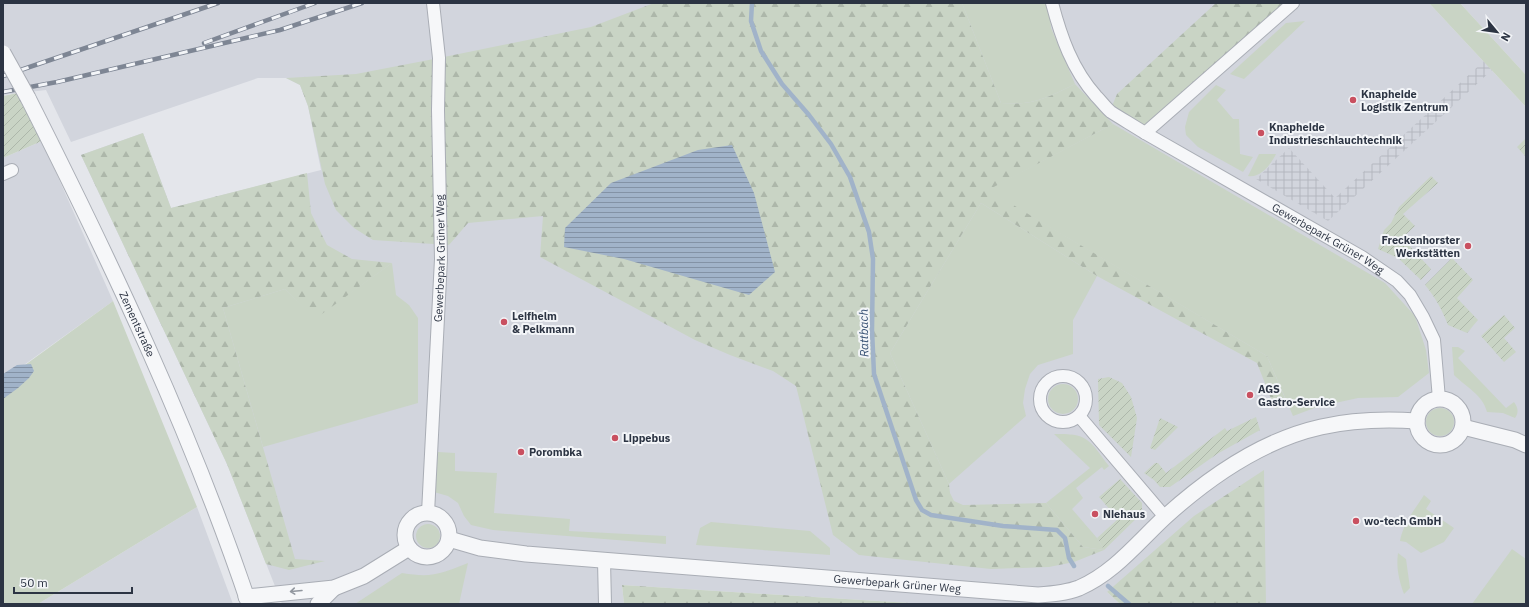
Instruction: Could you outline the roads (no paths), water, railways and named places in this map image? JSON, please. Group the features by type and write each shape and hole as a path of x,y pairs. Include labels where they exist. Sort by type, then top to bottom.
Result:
{"street":[{"name":"Gewerbepark Grüner Weg","path":"428,513 442,259 438,110 439,58 434,3"},
{"name":"Gewerbepark Grüner Weg","path":"1052,3 1059,31 1085,84 1110,111 1145,133 1355,253 1397,280 1410,295 1434,340 1439,399"},
{"path":"1145,133 1293,3"},
{"name":"Zementstraße","path":"3,53 75,190 126,298 194,457 248,600"},
{"path":"1439,399 1452,402 1458,407 1462,413 1463,427 1455,440 1448,444 1436,445 1426,441 1421,435 1417,421 1418,414 1426,403 1439,399"},
{"path":"1079,416 1165,517"},
{"name":"Gewerbepark Grüner Weg","path":"450,540 480,548 604,561 1038,595 1057,594 1078,588 1097,579 1119,563 1165,517 1204,485 1272,443 1327,426 1390,419 1417,421"},
{"path":"1463,427 1515,440 1526,445"},
{"path":"428,513 437,515 445,521 449,530 450,540 445,549 437,556 427,558 422,557 416,555 408,548 405,539 406,529 410,521 418,515 428,513"},
{"path":"248,600 334,588 364,576 408,548"},
{"path":"604,561 605,604"},
{"path":"318,604 334,588"}],"water":[{"path":"732,145 754,193 775,272 749,295 624,259 564,247 565,228 611,183 698,150"},
{"path":"31,364 34,371 29,378 3,399 3,374 17,365"}],"waterway":[{"name":"Rattbach","path":"752,3 751,21 761,51 782,84 809,115 831,144 850,177 869,232 873,259 872,330 874,374 916,500 922,510 931,515 1003,526 1057,530 1065,538 1069,558 1074,566"},
{"name":"Rattbach","path":"1108,586 1129,604"}],"railway":[{"path":"3,76 218,3"},
{"path":"204,43 315,3"},
{"path":"3,92 57,82 280,30 362,3"}],"place":[{"name":"Knapheide Logistik Zentrum","path":"1353,100"},
{"name":"Knapheide Industrieschlauchtechnik","path":"1261,133"},
{"name":"Freckenhorster Werkstätten","path":"1468,246"},
{"name":"Leifhelm & Pelkmann","path":"504,322"},
{"name":"AGS Gastro-Service","path":"1250,395"},
{"name":"Lippebus","path":"615,438"},
{"name":"Porombka","path":"521,452"},
{"name":"Niehaus","path":"1095,514"},
{"name":"wo-tech GmbH","path":"1356,521"}]}
